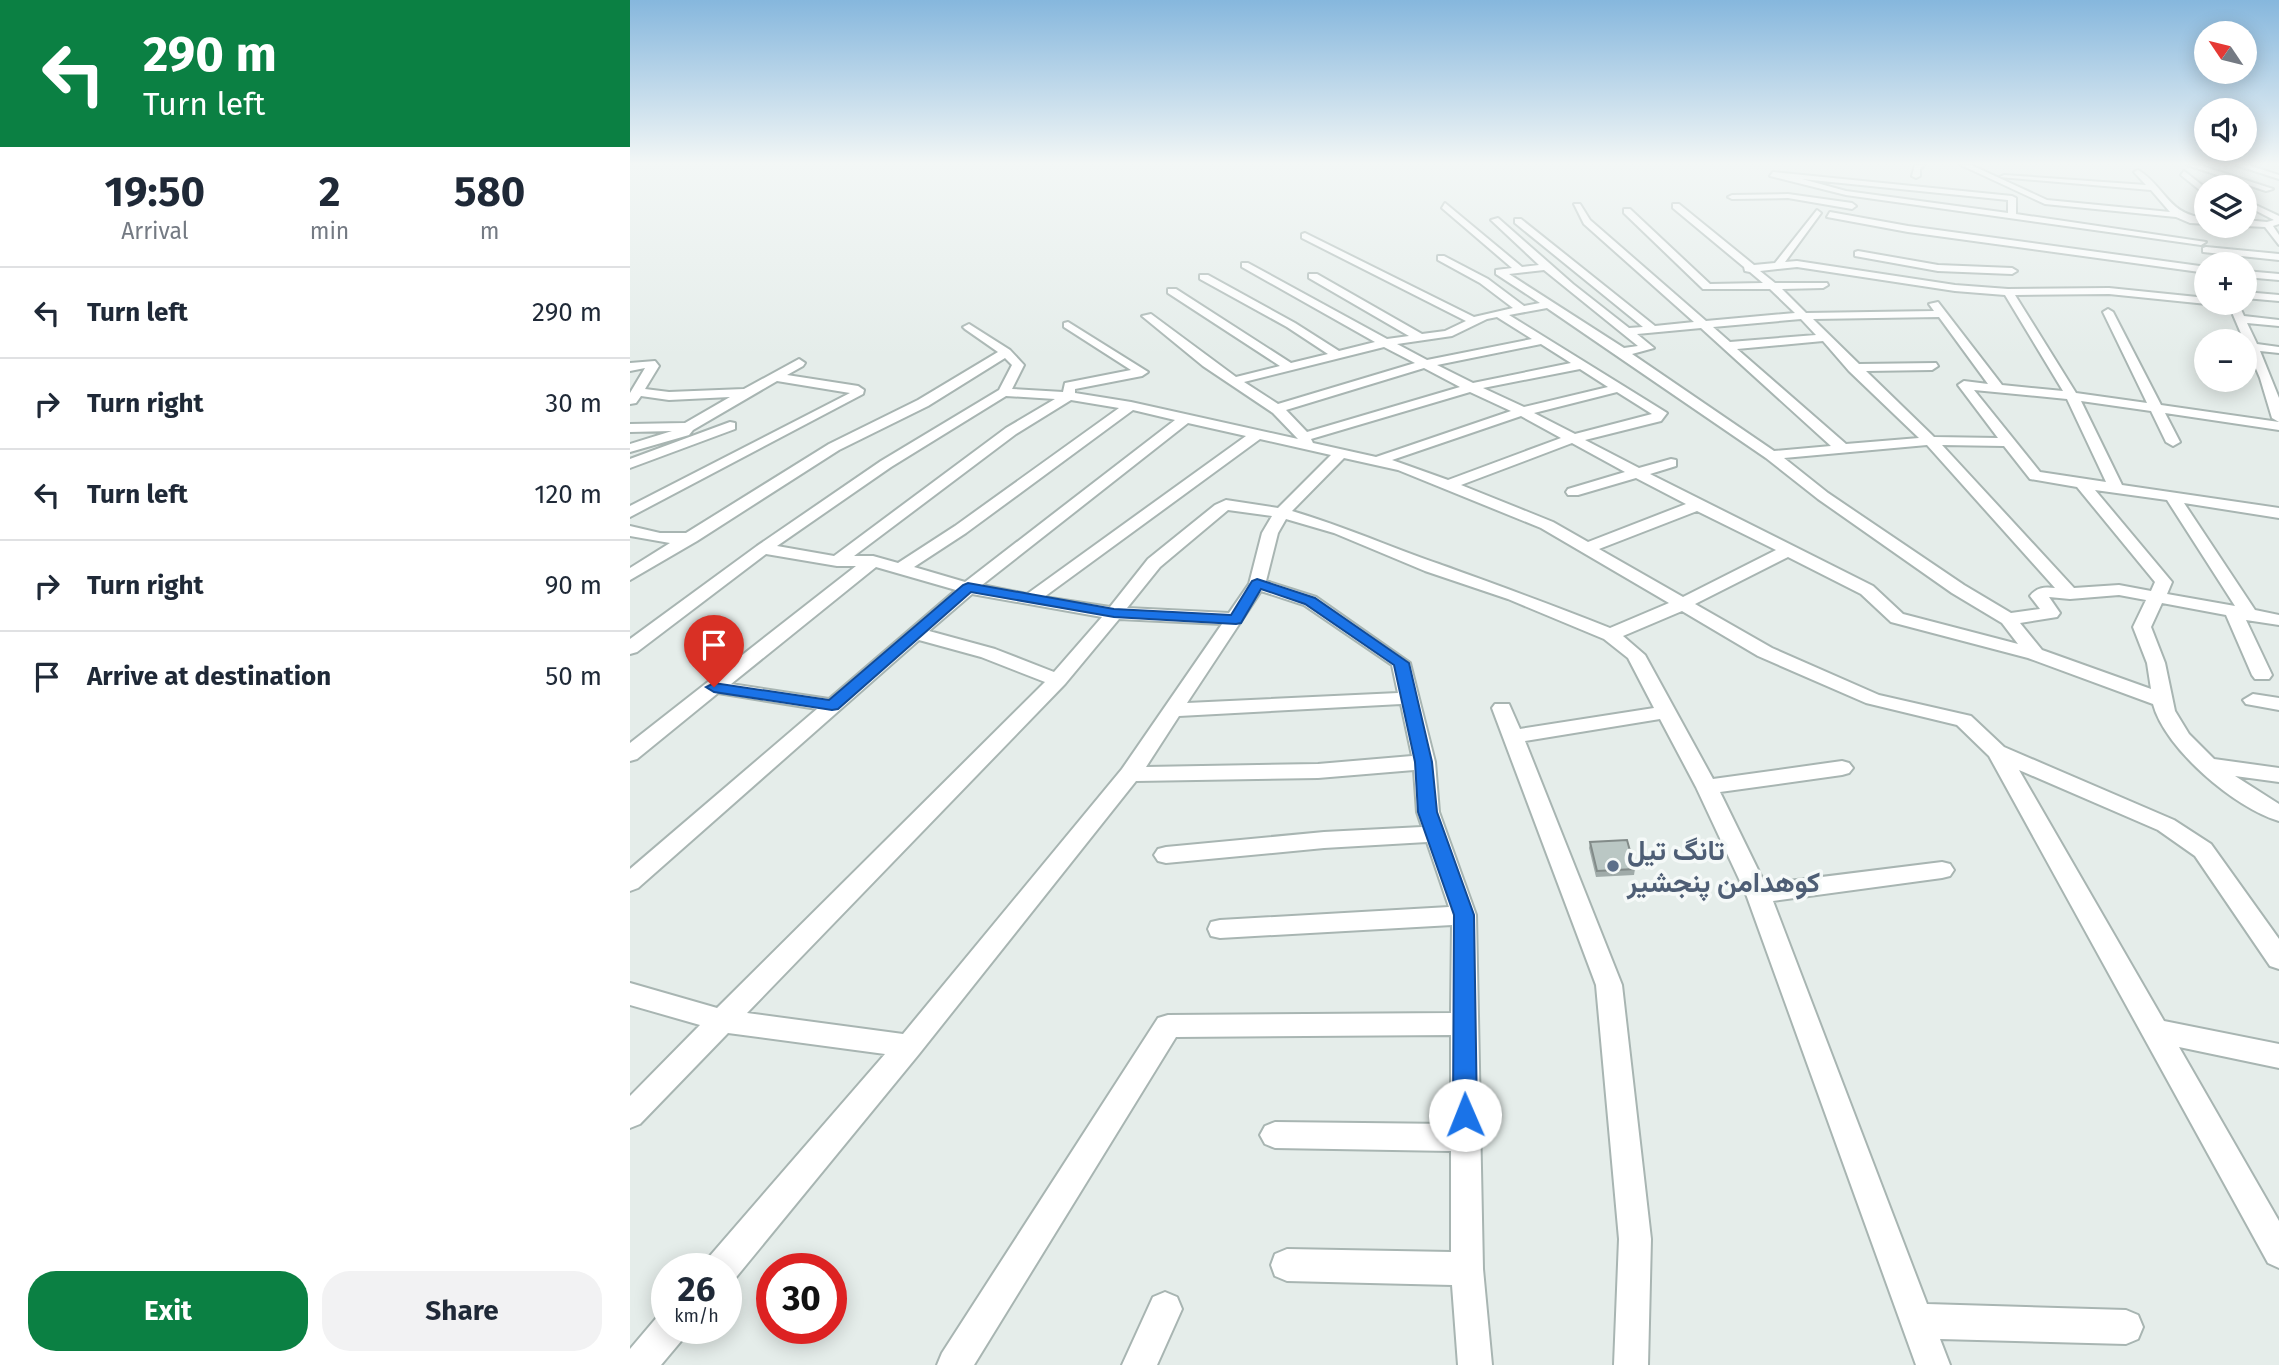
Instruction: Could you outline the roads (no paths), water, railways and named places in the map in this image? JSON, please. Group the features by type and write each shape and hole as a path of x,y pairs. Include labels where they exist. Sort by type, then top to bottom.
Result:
{"street":[{"path":"1472,229 1518,268"},
{"path":"1504,229 1545,267 1648,348 1622,352"},
{"path":"1528,229 1652,329"},
{"path":"1595,229 1841,447"},
{"path":"1646,229 1707,287 1826,288 1797,264"},
{"path":"1702,229 1748,269 1773,286 1853,368 1930,440 2070,594"},
{"path":"1777,267 1805,229"},
{"path":"1849,270 1861,244 1862,229"},
{"path":"1909,240 1908,229 1957,240 2005,256 2194,269"},
{"path":"2079,229 2201,252"},
{"path":"2190,229 2205,252"},
{"path":"1305,236 1473,320"},
{"path":"1861,244 1966,269 2005,256"},
{"path":"2005,256 2023,292"},
{"path":"2257,256 2279,257"},
{"path":"1962,257 1966,269"},
{"path":"1441,258 1484,281 1522,309"},
{"path":"1748,269 1797,264 1849,270 1884,279 2008,292 2109,291 2194,301"},
{"path":"1245,265 1340,319 1472,388 1867,590 1897,618 2035,654 2162,700"},
{"path":"1545,267 1499,272 1622,352 1958,589 2008,619 2035,654"},
{"path":"2257,275 2279,277"},
{"path":"1313,276 1423,339"},
{"path":"1203,277 1291,325 1338,355"},
{"path":"1172,291 1290,367"},
{"path":"2008,292 2072,396 2116,487"},
{"path":"2257,296 2279,299"},
{"path":"1933,301 1997,387"},
{"path":"1237,380 1388,342 1448,334 1473,320 1547,305"},
{"path":"2108,312 2173,442"},
{"path":"1448,485 1571,439 1656,418 1660,414 1498,313"},
{"path":"1625,332 1801,316 1942,314"},
{"path":"2237,315 2244,329"},
{"path":"1147,316 1209,365 1237,380 1275,409 1306,440"},
{"path":"2240,319 2279,323"},
{"path":"1068,325 1142,372 1069,386 1069,396"},
{"path":"630,648 763,549 886,464 1004,392 1018,365 1006,352 969,327"},
{"path":"1728,346 1823,338"},
{"path":"1275,409 1428,363 1540,341"},
{"path":"2257,348 2279,350"},
{"path":"630,575 834,447 923,403 1006,352"},
{"path":"2257,356 2272,379 2279,418"},
{"path":"630,448 684,432 688,427 799,363"},
{"path":"1306,440 1472,388 1538,371 1580,365"},
{"path":"630,367 653,366 632,398"},
{"path":"1853,368 1932,366"},
{"path":"630,512 857,394 858,390 774,377"},
{"path":"2279,426 2072,396 1964,385 2035,476 2279,513"},
{"path":"1380,460 1446,434 1562,400 1619,388"},
{"path":"1004,392 1069,396 1131,406 1258,434 1306,440 1342,452 1380,460 1547,525 1680,605 1765,652 1873,699 1964,720 1997,752 2279,1252"},
{"path":"632,398 750,393"},
{"path":"837,561 1011,431 1069,396"},
{"path":"901,568 979,516 1071,446 1131,406"},
{"path":"630,882 968,588 1184,419"},
{"path":"630,428 737,427 630,464"},
{"path":"1029,600 1258,434"},
{"path":"1771,455 1930,440 2011,442"},
{"path":"734,1253 909,1046 1130,775 1236,620 1257,584 1270,533 1282,513 1342,452"},
{"path":"1573,492 1671,463"},
{"path":"2082,483 2165,582 2142,628 2155,662 2162,700 2171,724 2208,765 2261,805 2279,813"},
{"path":"2172,497 2241,614 2262,676"},
{"path":"630,1115 1058,680 1154,562 1220,508 1230,504 1282,513 1340,530 1431,567 1514,595 1610,635 1636,655 1707,787 1758,894 1919,1321 1933,1365"},
{"path":"1587,548 1698,505"},
{"path":"630,531 660,538 692,538"},
{"path":"763,549 837,561 873,561 968,588 1114,613 1236,620"},
{"path":"1610,635 1680,605 1789,550"},
{"path":"630,754 873,561"},
{"path":"1257,584 1310,601 1401,663 1424,762 1428,812 1464,915 1467,1269 1475,1365"},
{"path":"2008,619 2050,612 2039,596 2045,592 2070,594 2119,590 2279,620"},
{"path":"915,633 988,653 1058,680"},
{"path":"714,687 832,705"},
{"path":"1174,709 1407,698"},
{"path":"2253,700 2279,704"},
{"path":"1502,708 1609,985 1636,1239 1631,1365"},
{"path":"1515,736 1665,712"},
{"path":"1997,752 2166,825 2203,850 2279,959"},
{"path":"1130,775 1318,771 1424,762"},
{"path":"2208,765 2279,775"},
{"path":"1707,787 1842,768"},
{"path":"1166,855 1324,840 1434,834"},
{"path":"1758,894 1942,870"},
{"path":"1220,929 1464,915"},
{"path":"630,994 723,1021 909,1046"},
{"path":"954,1365 1168,1026 1463,1024"},
{"path":"2154,1030 2279,1056"},
{"path":"1275,1135 1465,1138"},
{"path":"1287,1265 1467,1269"},
{"path":"1139,1365 1165,1309"},
{"path":"1919,1321 2126,1327"},
{"path":"639,1365 657,1344"}],"place":[{"name":"تانگ تیل کوهدامن پنجشیر","path":"1613,866"}]}
